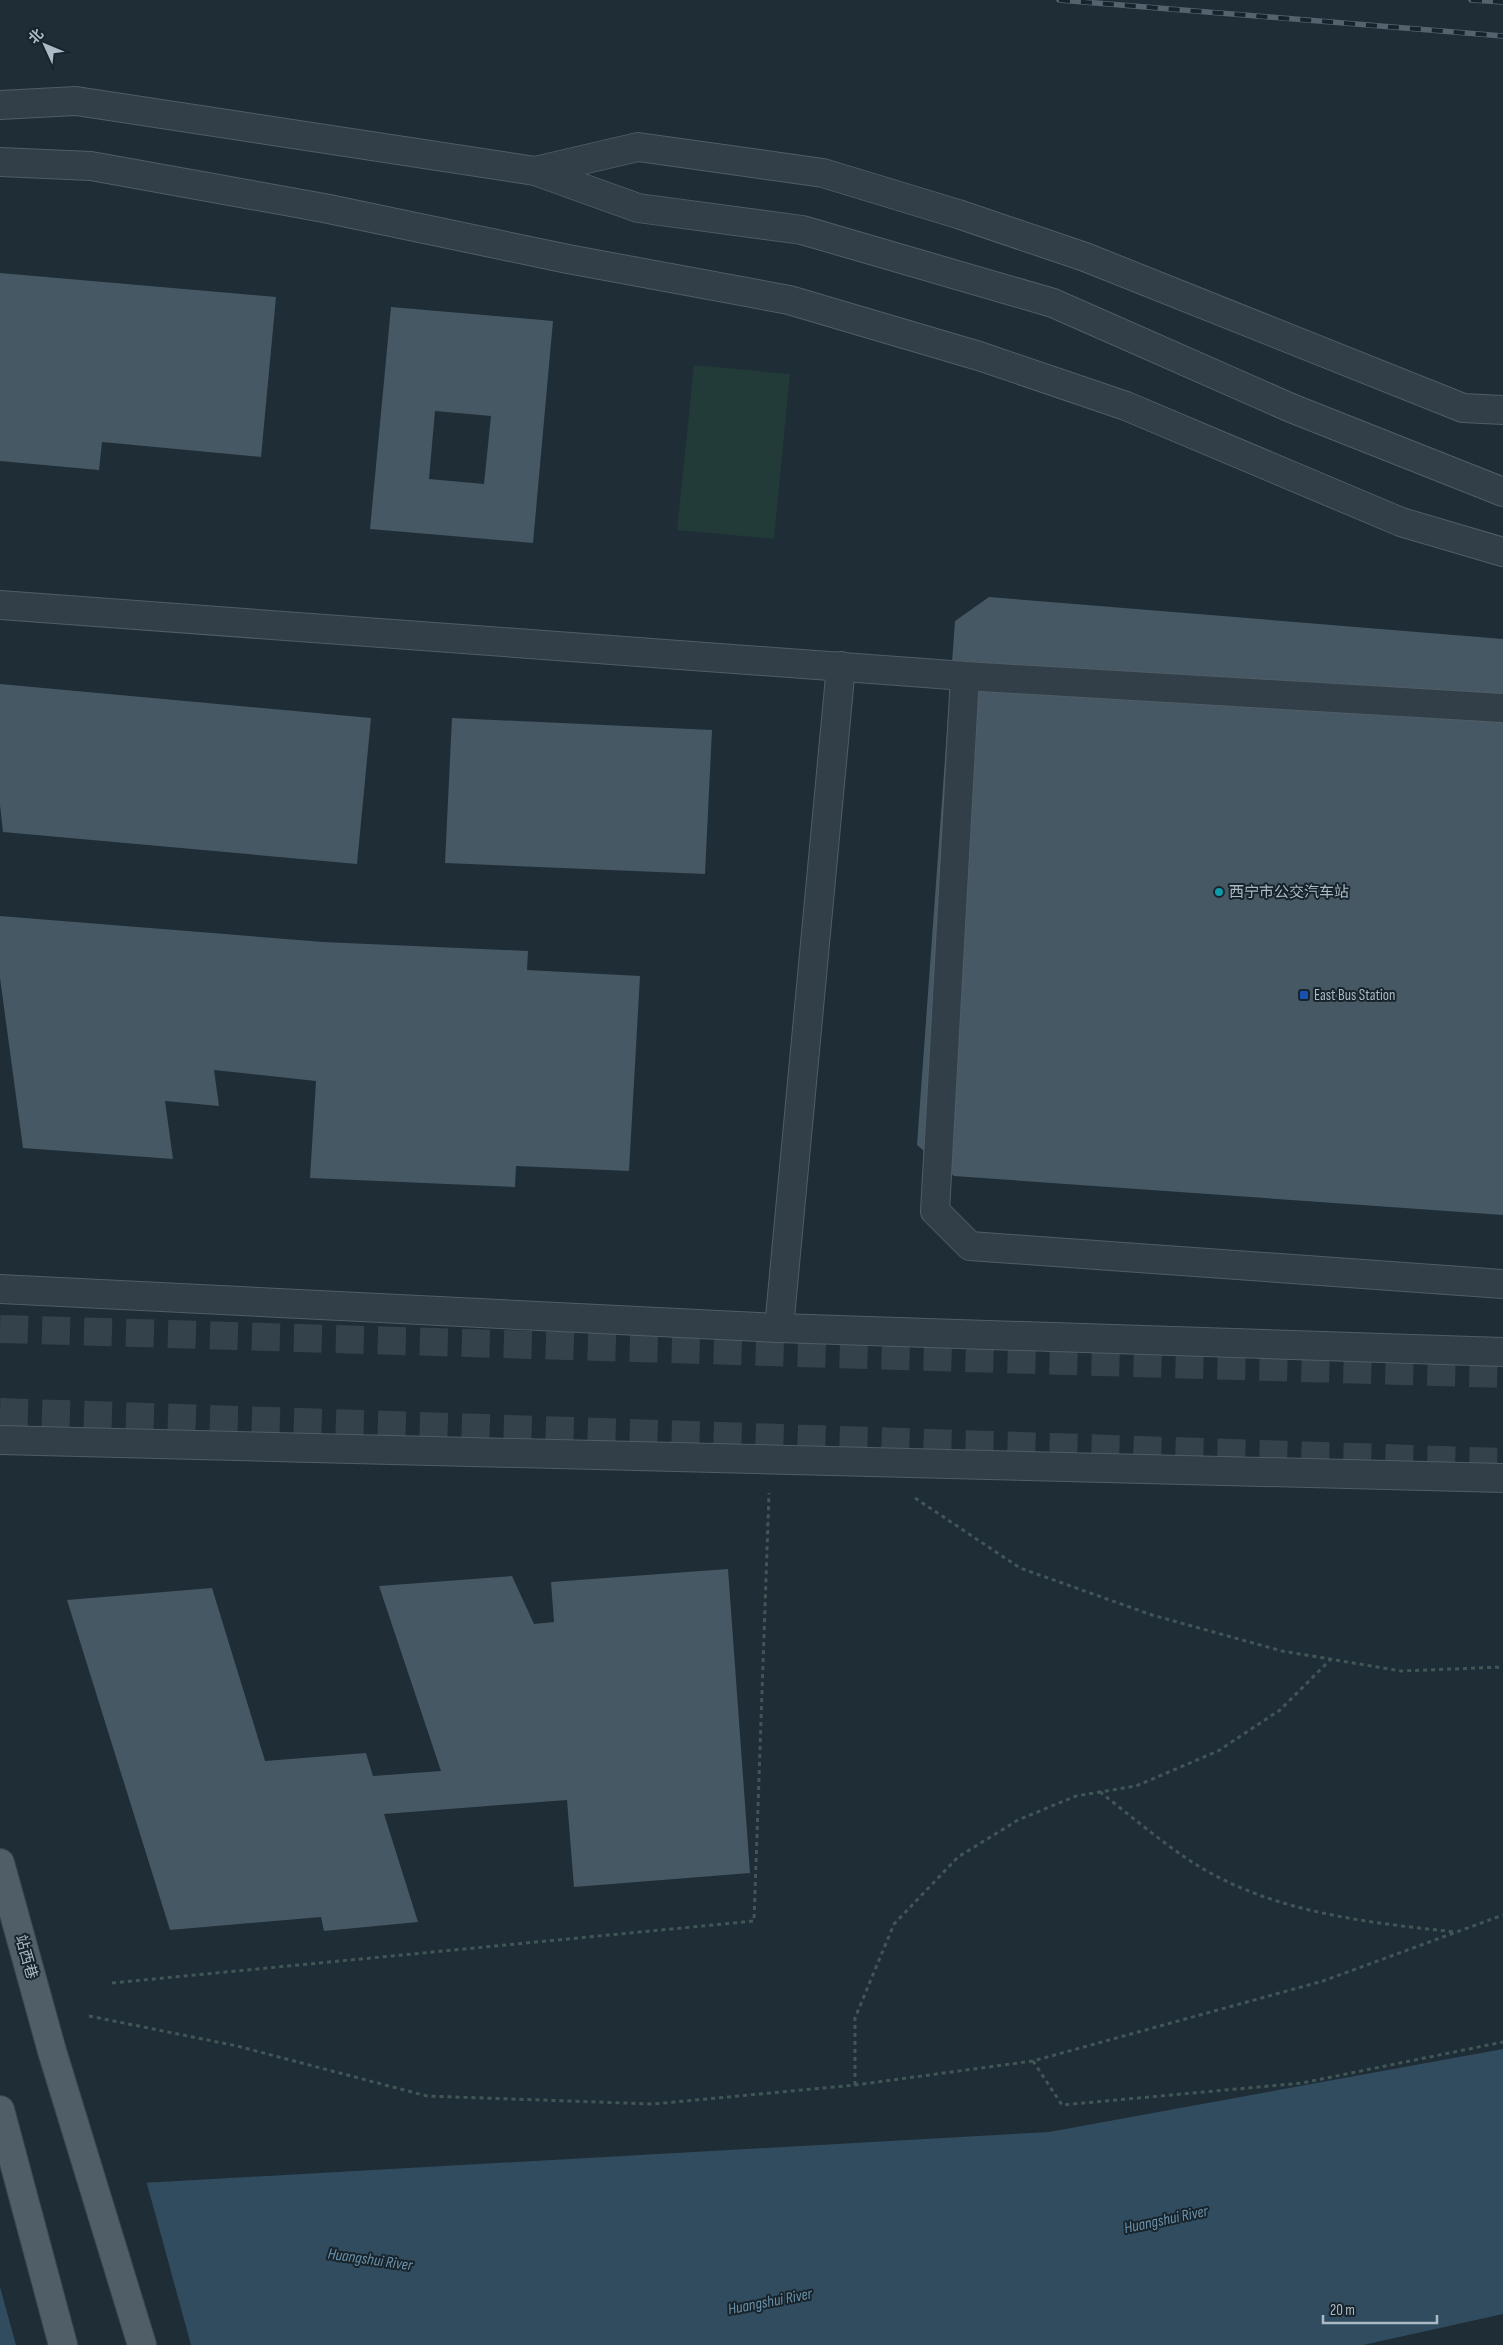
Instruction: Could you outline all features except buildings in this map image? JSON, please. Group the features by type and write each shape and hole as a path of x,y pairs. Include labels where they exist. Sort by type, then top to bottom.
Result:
{"main road":[{"name":"站西巷","path":"0,1863 52,2051 142,2345"},
{"path":"0,2110 63,2345"}],"street":[{"path":"0,105 76,101 535,171 638,208 802,230 1053,303 1291,408 1503,492"},
{"path":"535,171 638,148 823,173 958,214 1086,257 1463,408 1503,410"},
{"path":"0,162 91,166 324,208 568,259 789,300 979,356 1126,406 1401,522 1503,552"},
{"path":"0,605 965,676 1503,708"},
{"path":"779,1328 841,666"},
{"path":"965,676 935,1211 970,1246 1503,1284"},
{"path":"0,1289 779,1328 1503,1352"},
{"path":"0,1440 1503,1478"}],"path":[{"path":"112,1983 754,1921 770,1460"},
{"path":"908,1493 1020,1568 1152,1615 1282,1651 1401,1671 1503,1667"},
{"path":"855,2085 855,2018 894,1924 958,1857 1018,1820 1076,1796 1136,1786 1218,1751 1280,1710 1331,1659"},
{"path":"1099,1792 1200,1867 1263,1897 1370,1923 1456,1932"},
{"path":"89,2016 237,2046 427,2096 653,2104 855,2085 1032,2061 1323,1981 1503,1915"},
{"path":"1032,2061 1062,2105 1302,2083 1503,2042"}],"green space":[{"path":"694,365 790,374 774,539 677,530"}],"water":[{"name":"Huangshui River","path":"1503,2049 1503,2314 1363,2345 0,2345 0,2188 160,2182 1049,2132"}],"pier":[{"path":"146,2180 191,2345 16,2345 0,2287 0,2185"}],"tunnel":[{"path":"0,1329 1503,1374"},
{"path":"0,1412 1503,1462"}],"railway":[{"path":"1059,0 1503,36"},
{"path":"1471,0 1503,2"}],"place":[{"name":"西宁市公交汽车站","path":"1219,892"},
{"name":"East Bus Station","path":"1304,995"}]}
